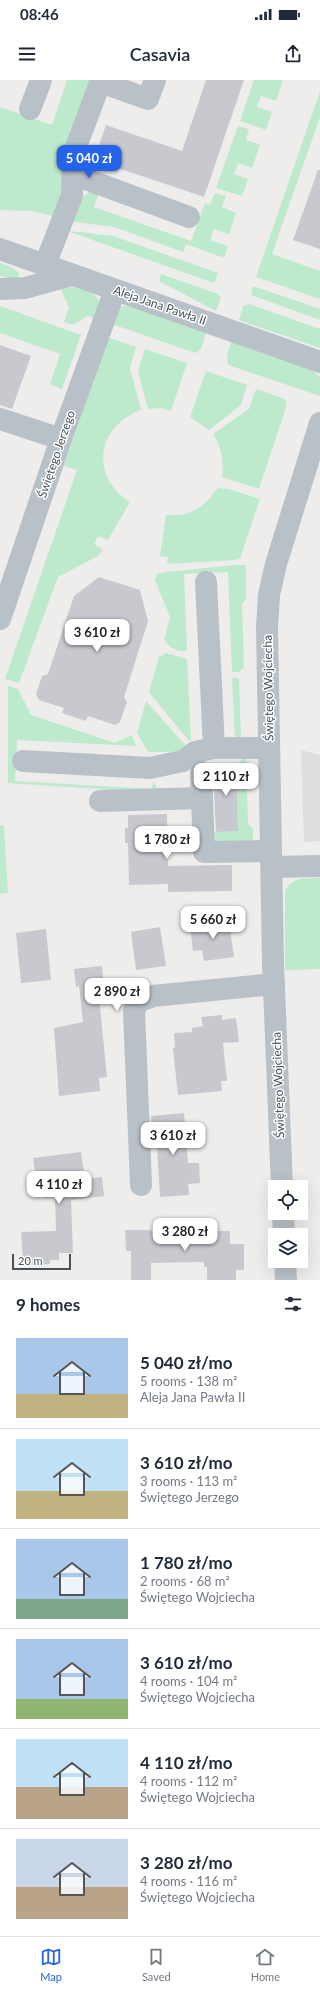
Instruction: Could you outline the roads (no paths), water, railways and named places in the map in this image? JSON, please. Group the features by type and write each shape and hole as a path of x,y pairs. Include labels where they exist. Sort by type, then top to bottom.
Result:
{"street":[{"path":"30,110 41,80"},
{"path":"45,265 72,195 73,155 101,81 148,99 155,80"},
{"path":"72,174 189,217"},
{"name":"Aleja Jana Pawła II","path":"0,249 320,362"},
{"path":"0,289 25,288 72,275"},
{"name":"Świętego Jerzego","path":"0,619 61,439 115,290"},
{"path":"0,419 61,439"},
{"name":"Świętego Wojciecha","path":"282,1180 274,984 267,627 269,595 276,564 320,423"},
{"path":"206,582 214,748"},
{"path":"23,761 150,768 183,761 195,752 214,748 269,748"},
{"path":"201,772 204,852 320,866"},
{"path":"100,801 202,798"},
{"path":"140,1185 134,1011 138,1002 153,996 274,984"},
{"path":"285,1268 286,1280"}]}
